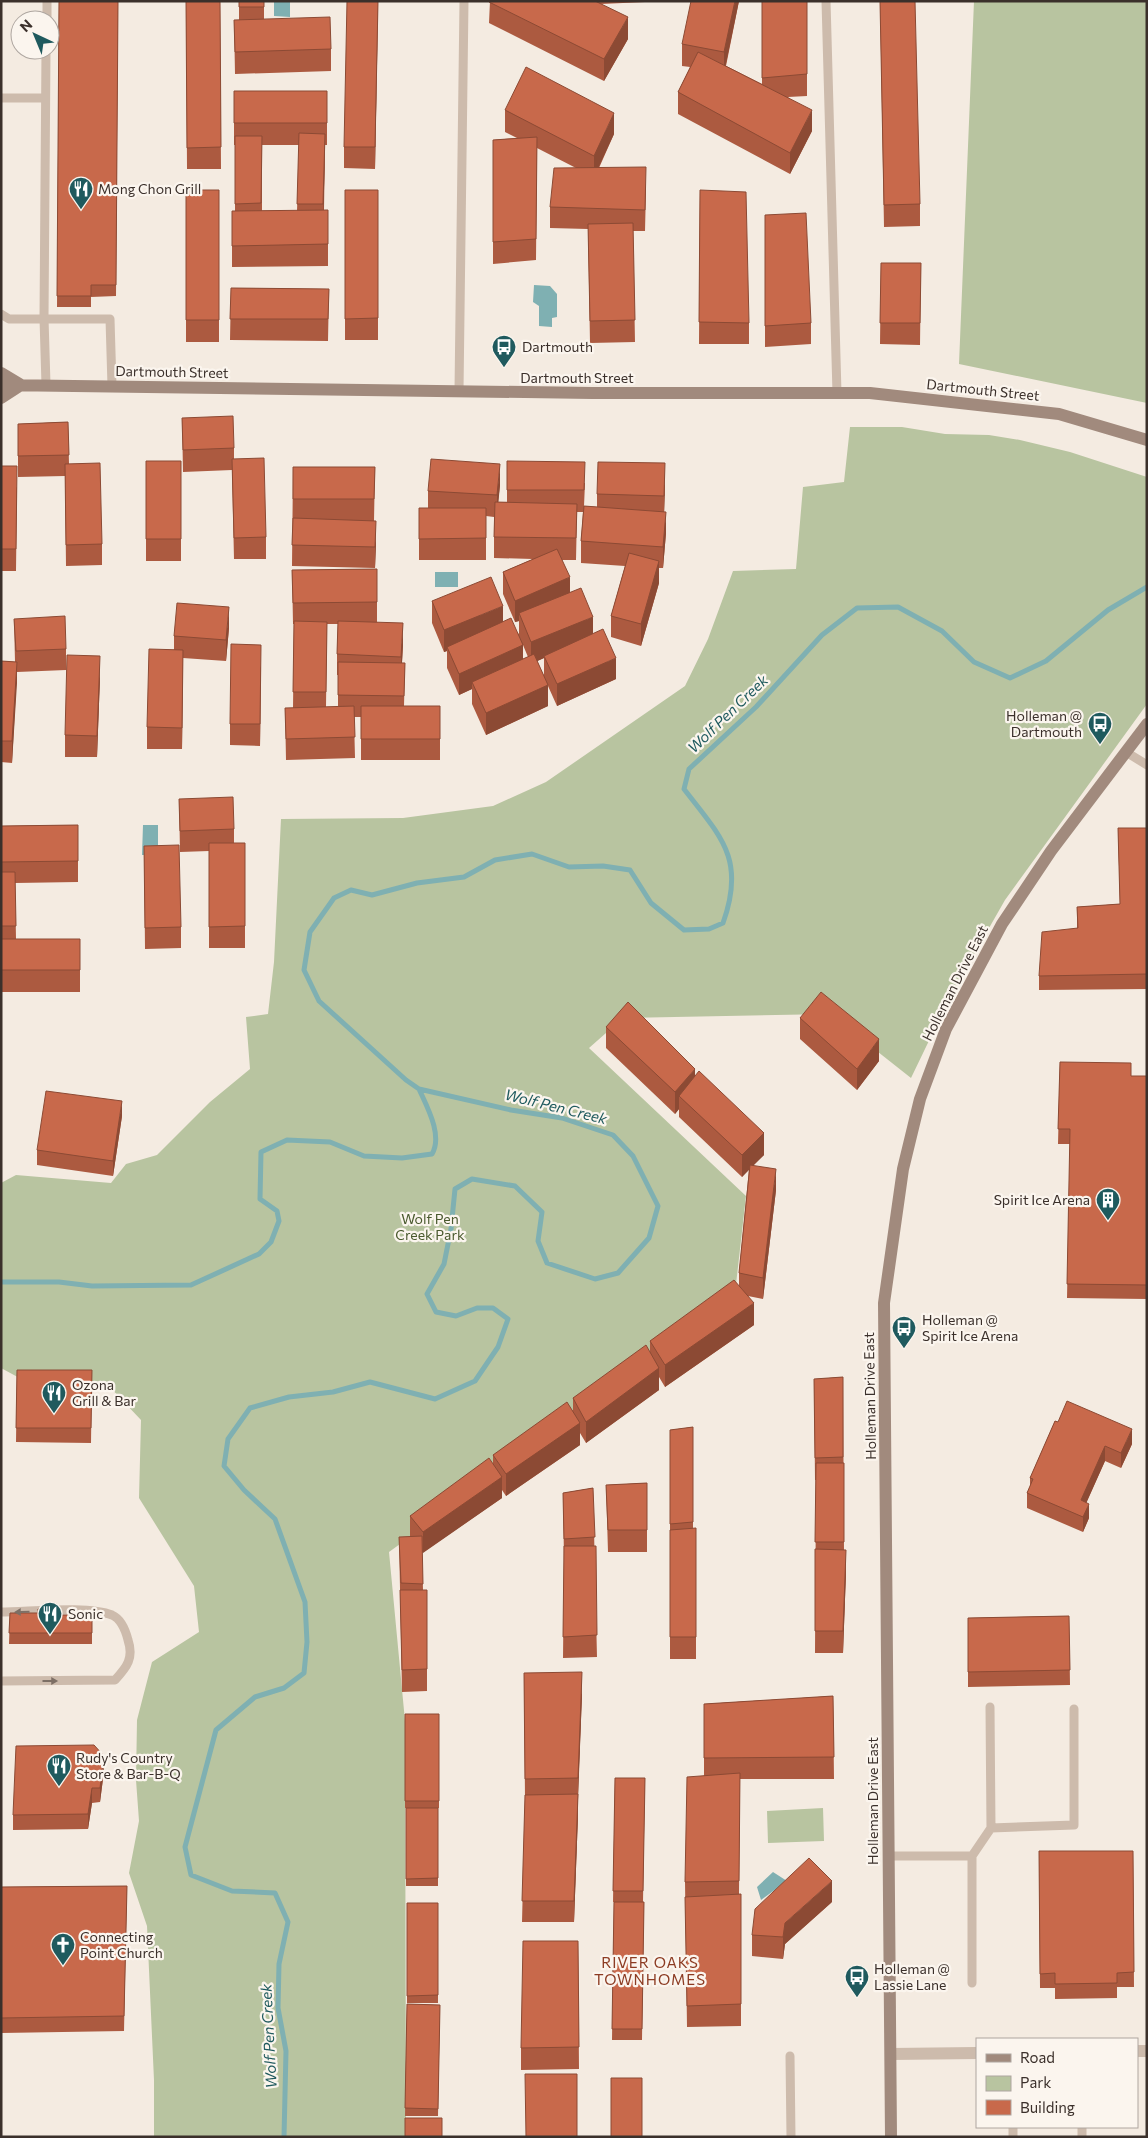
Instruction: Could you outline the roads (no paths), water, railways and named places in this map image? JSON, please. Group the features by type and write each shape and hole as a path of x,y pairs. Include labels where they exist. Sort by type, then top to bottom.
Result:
{"street":[{"path":"1,373 20,385 1,398"},
{"name":"Dartmouth Street","path":"1,385 459,392 870,393 1059,414 1147,440"},
{"name":"Holleman Drive East","path":"891,2137 884,1303 903,1169 920,1098 946,1028 1002,924 1051,850 1147,724"},
{"path":"891,2054 976,2053"}],"lane":[{"path":"459,392 464,1"},
{"path":"826,1 837,393"},
{"path":"46,60 44,318 46,385"},
{"path":"1,98 45,98"},
{"path":"1,314 9,319 110,319 112,386"},
{"path":"1126,752 1147,765"},
{"path":"1,1612 91,1610 114,1616 125,1629 132,1651 128,1666 115,1680 1,1681"},
{"path":"972,1983 972,1856 991,1828 990,1707"},
{"path":"991,1828 1074,1825 1074,1709"},
{"path":"889,1856 972,1856"},
{"path":"790,2056 791,2137"}],"water":[{"path":"274,1 290,1 290,17 274,16"},
{"path":"534,285 550,286 557,294 557,317 552,318 552,327 539,326 539,306 533,302"},
{"path":"435,572 458,572 458,587 435,587"},
{"path":"143,825 158,825 158,855 142,855"},
{"path":"773,1872 787,1881 761,1900 757,1887"}],"waterway":[{"name":"Wolf Pen Creek","path":"284,2137 286,2051 278,2008 279,1964 288,1922 275,1893 232,1891 191,1875 185,1847 216,1730 255,1697 284,1688 304,1673 307,1642 305,1602 275,1519 244,1490 224,1466 228,1439 250,1408 289,1397 333,1392 370,1382 435,1399 475,1381 498,1347 508,1319 493,1308 477,1308 456,1316 436,1312 427,1294 444,1264 451,1229 455,1189 472,1179 515,1186 542,1212 538,1241 547,1263 595,1279 618,1273 649,1238 658,1206 633,1156 613,1135 562,1118 511,1110 419,1089 406,1080 319,1001 304,970 310,932 334,898 351,890 372,895 417,883 464,877 495,860 532,854 569,867 603,866 630,870 651,903 684,930 709,929 723,923 732,882 731,865 719,836 684,789 689,769 756,707 822,635 857,608 898,607 942,631 974,662 1010,678 1046,661 1108,610 1147,587"},
{"path":"1,1282 59,1282 92,1286 191,1285 259,1254 271,1242 279,1221 277,1211 260,1199 261,1152 287,1140 330,1142 364,1156 402,1158 432,1154 435,1146 435,1130 430,1112 419,1089"}],"place":[{"name":"Mong Chon Grill","path":"81,210"},
{"name":"Dartmouth","path":"504,368"},
{"name":"Holleman @ Dartmouth","path":"1100,745"},
{"name":"Spirit Ice Arena","path":"1108,1221"},
{"name":"Holleman @ Spirit Ice Arena","path":"904,1349"},
{"name":"Ozona Grill & Bar","path":"54,1414"},
{"name":"Sonic","path":"50,1635"},
{"name":"Rudy's Country Store & Bar-B-Q","path":"59,1787"},
{"name":"Connecting Point Church","path":"63,1966"},
{"name":"Holleman @ Lassie Lane","path":"857,1998"}],"district":[{"name":"RIVER OAKS TOWNHOMES","path":"650,1972"}],"park label":[{"name":"Wolf Pen Creek Park","path":"430,1228"}]}
